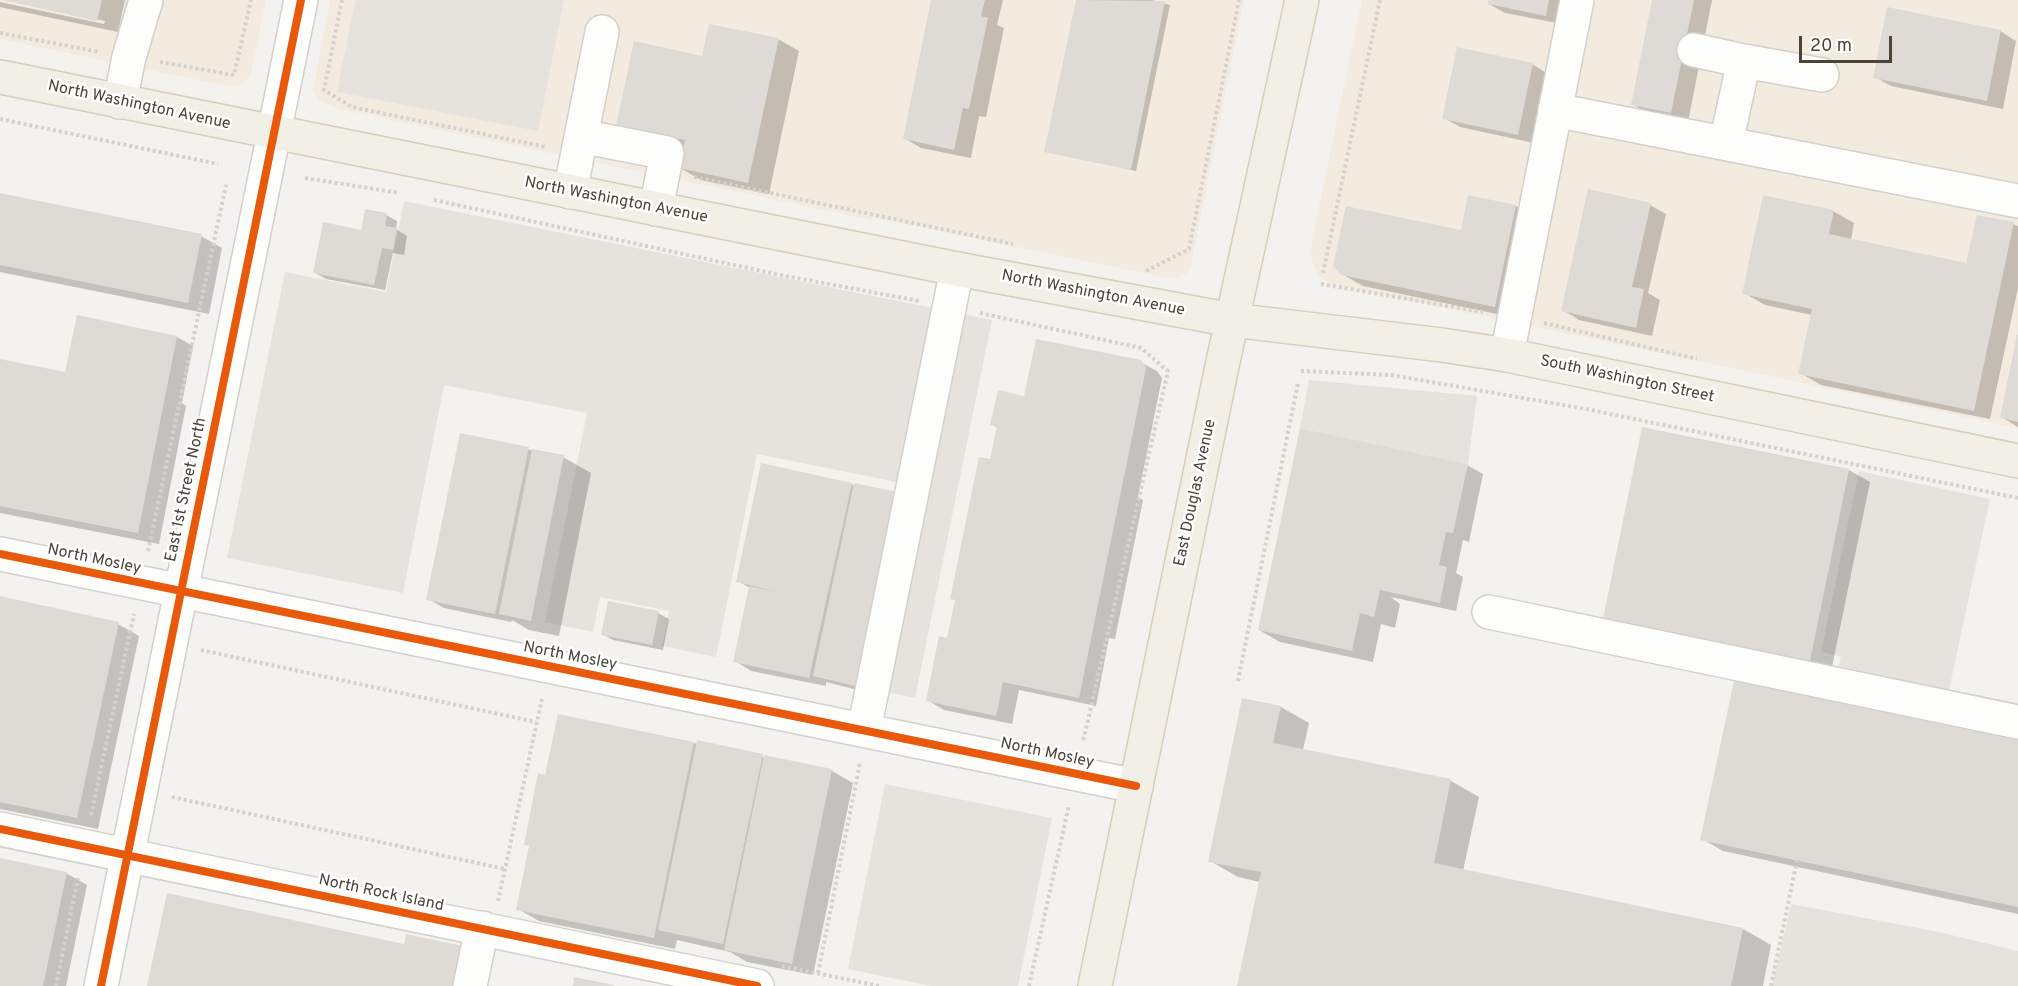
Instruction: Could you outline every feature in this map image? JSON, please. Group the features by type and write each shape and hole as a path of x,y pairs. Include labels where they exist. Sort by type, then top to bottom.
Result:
{"main road":[{"name":"East Douglas Avenue","path":"1095,986 1232,320 1302,0"},
{"name":"North Washington Avenue","path":"0,77 957,269 1232,320"},
{"name":"South Washington Street","path":"1232,320 1507,355 2018,461"}],"street":[{"path":"120,102 129,57 146,0"},
{"name":"East 1st Street North","path":"101,986 301,0"},
{"path":"1507,355 1577,0"},
{"path":"570,192 602,32"},
{"path":"1694,50 1822,75"},
{"path":"1726,143 1744,61"},
{"path":"1555,110 2018,201"},
{"path":"579,145 667,153 656,209"},
{"path":"864,730 957,269"},
{"name":"North Mosley","path":"0,555 1136,786"},
{"path":"1489,612 2018,722"},
{"name":"North Rock Island","path":"0,829 126,855 489,918 764,975"},
{"path":"470,986 489,918"}],"path":[{"path":"234,75 250,0"},
{"path":"342,0 324,90 352,107 579,145"},
{"path":"1135,269 1147,271 1189,249 1239,0"},
{"path":"1323,273 1380,0"},
{"path":"0,119 218,164"},
{"path":"663,171 1018,245"},
{"path":"304,178 408,194"},
{"path":"431,199 785,276 950,307 1142,348 1168,371 1029,986"},
{"path":"1301,371 1391,375 1575,407 2018,498"},
{"path":"1238,681 1298,384"},
{"path":"200,650 536,722"},
{"path":"489,918 505,869 540,698 551,701"},
{"path":"849,761 871,765"},
{"path":"818,973 860,763"},
{"path":"171,797 505,869"},
{"path":"1058,803 1069,805"},
{"path":"1771,986 1797,860"},
{"path":"764,975 818,973 879,986"}],"shaded area":[{"path":"0,0 266,0 250,78 239,86 222,85 0,39"},
{"path":"330,0 1244,0 1190,270 1181,277 1168,278 871,217 873,220 339,109 321,102 313,91"},
{"path":"355,0 564,0 538,131 337,92"},
{"path":"1362,0 2018,0 2018,428 1331,284 1318,275 1311,258 1312,240"},
{"path":"404,201 992,320 915,698 886,692 927,488 757,454 716,657 662,646 669,611 600,597 593,632 545,622 587,413 444,385 403,593 227,558 285,272 386,292"},
{"path":"1309,380 1477,396 1468,464 1300,428"},
{"path":"1859,471 1990,499 1949,690 1839,666 1841,657 1821,652"},
{"path":"885,784 1052,818 1018,986 931,986 848,969"},
{"path":"1791,904 1939,932 2018,951 2018,986 1772,986"}],"building":[{"path":"3,0 102,0 97,21"},
{"path":"931,0 985,0 981,16 988,18 969,109 963,108 954,150 903,139"},
{"path":"1076,0 1165,1 1131,170 1044,152"},
{"path":"1488,0 1549,0 1546,16 1488,4"},
{"path":"1652,0 1694,0 1671,113 1631,105"},
{"path":"1887,7 2001,30 1987,101 1873,78"},
{"path":"709,24 779,38 748,183 679,168 685,140 616,126 634,41 702,56"},
{"path":"1457,47 1533,63 1518,135 1442,119"},
{"path":"1588,189 1651,203 1632,287 1644,289 1636,328 1561,311"},
{"path":"0,193 202,234 188,303 0,265"},
{"path":"1468,195 1516,205 1495,307 1341,275 1333,266 1346,206 1461,230"},
{"path":"1763,195 1834,210 1829,234 1966,263 1977,215 2014,222 1974,411 1798,374 1812,309 1742,294"},
{"path":"365,209 387,213 385,226 397,228 393,250 382,248 374,285 313,273 323,222 361,230"},
{"path":"77,315 177,336 138,533 0,506 0,359 65,372"},
{"path":"2018,335 2018,422 2000,418"},
{"path":"1036,339 1141,360 1146,368 1079,698 1003,682 996,716 926,701 939,636 947,638 955,600 950,599 979,457 990,459 997,426 990,425 998,390 1024,396"},
{"path":"1642,427 1849,469 1810,661 1603,619"},
{"path":"1300,428 1468,464 1453,533 1446,532 1439,565 1447,567 1440,603 1380,590 1374,617 1360,613 1352,651 1258,630"},
{"path":"460,433 529,447 495,614 426,600"},
{"path":"532,449 564,455 531,621 499,614"},
{"path":"761,463 852,483 809,678 733,662 749,586 783,593 736,582"},
{"path":"854,483 902,493 860,687 813,676"},
{"path":"0,596 119,622 77,818 0,802"},
{"path":"608,601 659,611 652,645 601,635"},
{"path":"1735,676 2018,732 2018,907 1700,840"},
{"path":"1242,698 1281,706 1273,743 1451,779 1434,863 1743,928 1731,986 1237,986 1261,872 1208,862"},
{"path":"558,714 694,742 654,938 516,910 529,846 524,845 538,773 545,775"},
{"path":"697,740 763,754 723,944 658,930"},
{"path":"764,755 832,769 792,964 724,950"},
{"path":"0,858 67,872 43,986 0,986"},
{"path":"167,893 404,944 406,934 463,946 454,986 147,986"},
{"path":"574,977 614,985 614,986 573,986"}],"cycle path":[{"path":"101,986 301,0"},
{"path":"0,554 1136,786"},
{"path":"0,829 757,986"}]}
